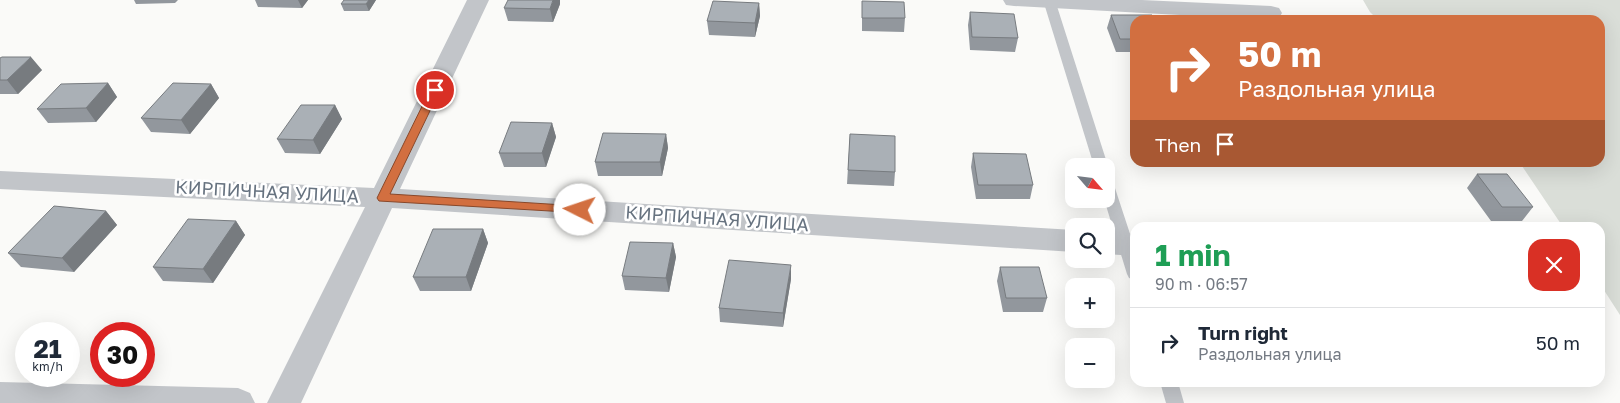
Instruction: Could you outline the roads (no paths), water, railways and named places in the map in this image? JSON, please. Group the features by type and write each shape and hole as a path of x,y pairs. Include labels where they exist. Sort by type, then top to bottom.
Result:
{"street":[{"path":"284,403 478,0"},
{"path":"1014,0 1271,13"},
{"name":"КИРПИЧНАЯ УЛИЦА","path":"0,180 383,198 1065,240"},
{"path":"0,396 238,403"}],"lane":[{"path":"1049,1 1098,158"},
{"path":"1113,208 1122,244 1130,262"},
{"path":"1170,387 1175,403"}]}
